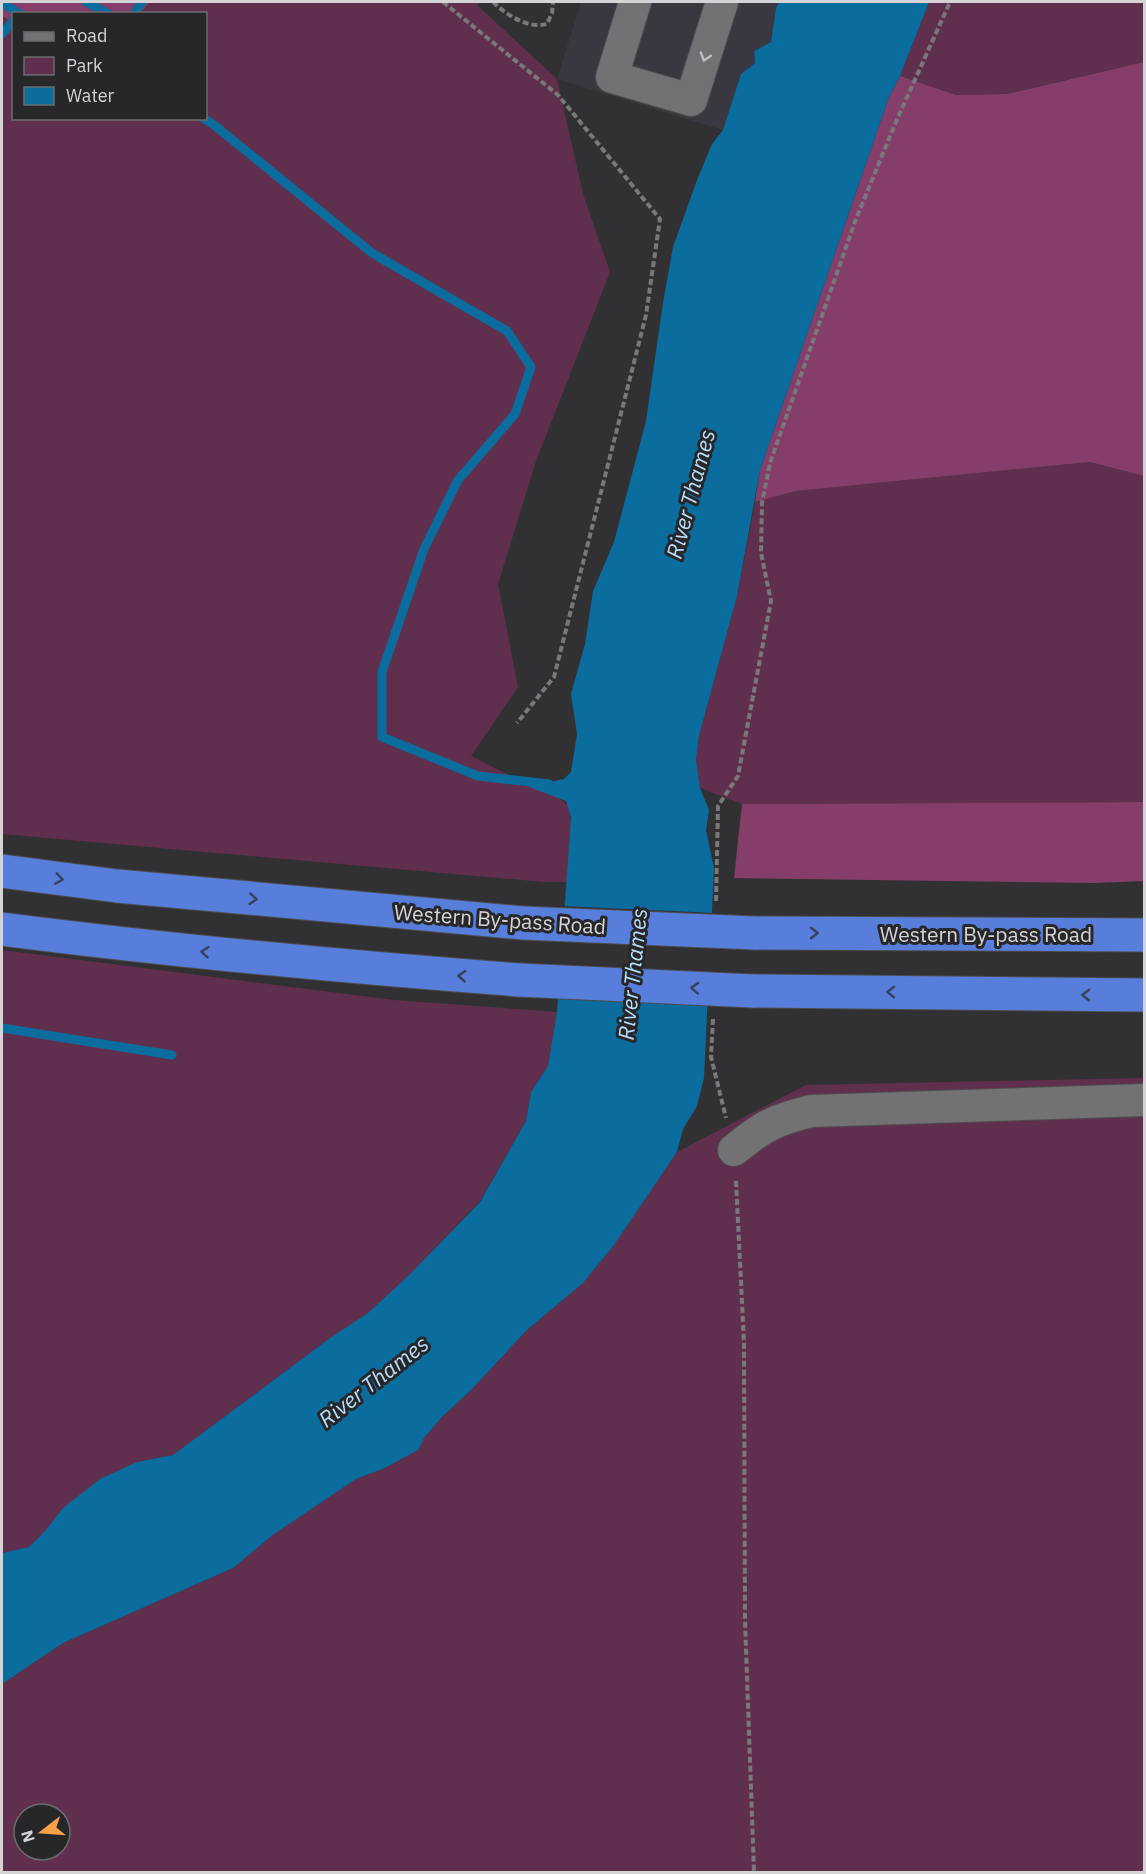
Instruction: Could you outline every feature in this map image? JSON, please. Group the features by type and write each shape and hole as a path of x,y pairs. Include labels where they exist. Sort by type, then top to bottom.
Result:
{"highway":[{"name":"Western By-pass Road","path":"2,871 117,886 523,923 755,933 1144,935"},
{"path":"2,930 146,947 520,980 753,991 1144,995"}],"lane":[{"path":"635,2 612,77 692,100 722,2"},
{"path":"734,1150 759,1129 784,1117 811,1111 1144,1100"}],"path":[{"path":"443,2 558,95 660,219 646,315 554,677 517,723"},
{"path":"493,2 509,15 530,25 540,26 547,24 553,2"},
{"path":"717,875 718,806 738,776 771,601 761,553 762,503 770,463 856,219 895,124 950,2"},
{"path":"713,1022 711,1058 734,1150 744,1343 745,1621 754,1872"}],"shaded area":[{"path":"2,2 150,2 141,12 12,12 12,21 2,16"},
{"path":"581,2 779,2 771,43 754,51 755,63 741,74 723,130 557,79"},
{"path":"1144,62 1144,476 1090,462 796,491 755,502 760,470 889,97 900,76 956,95 1007,94"},
{"path":"1144,802 1144,881 1095,883 734,878 742,804"}],"green space":[{"path":"150,2 479,2 478,6 557,79 583,194 610,272 536,461 498,584 518,687 471,756 555,795 568,805 571,824 567,882 545,882 2,834 2,16 12,21 12,120 207,120 207,12 141,12"},
{"path":"929,2 1144,2 1144,62 1007,94 956,95 900,76"},
{"path":"1090,462 1144,476 1144,802 742,804 700,788 696,759 699,736 737,596 755,502 796,491"},
{"path":"2,950 394,1000 557,1012 548,1066 531,1092 526,1121 480,1201 410,1274 368,1313 330,1338 173,1455 137,1462 63,1508 29,1547 2,1553"},
{"path":"1144,1078 1144,1872 2,1872 2,1684 63,1643 233,1568 274,1534 356,1479 385,1468 418,1450 424,1438 441,1418 471,1390 527,1330 583,1283 614,1245 677,1152 806,1085"}],"water":[{"name":"River Thames","path":"779,2 929,2 900,76 889,97 760,470 737,596 699,736 696,759 700,788 709,810 706,830 714,868 704,1078 697,1106 683,1129 677,1152 614,1245 583,1283 527,1330 471,1390 441,1418 424,1438 418,1450 385,1468 356,1479 274,1534 233,1568 63,1643 2,1684 2,1553 29,1547 63,1508 100,1479 137,1462 173,1455 330,1338 368,1313 410,1274 480,1202 526,1121 531,1092 548,1066 557,1012 571,818 566,801 529,787 564,779 571,772 577,734 571,694 585,644 593,591 614,542 646,421 673,247 712,144 723,130 741,74 755,63 754,51 771,42"}],"pier":[{"path":"562,906 715,913 711,1001 555,994"}],"waterway":[{"path":"86,2 105,12"},
{"path":"135,12 142,2"},
{"path":"2,3 17,12"},
{"path":"2,34 12,22"},
{"path":"206,120 372,253 507,331 531,367 515,414 458,480 424,549 382,672 382,737 478,776 549,784"},
{"path":"2,1028 172,1055"}]}
